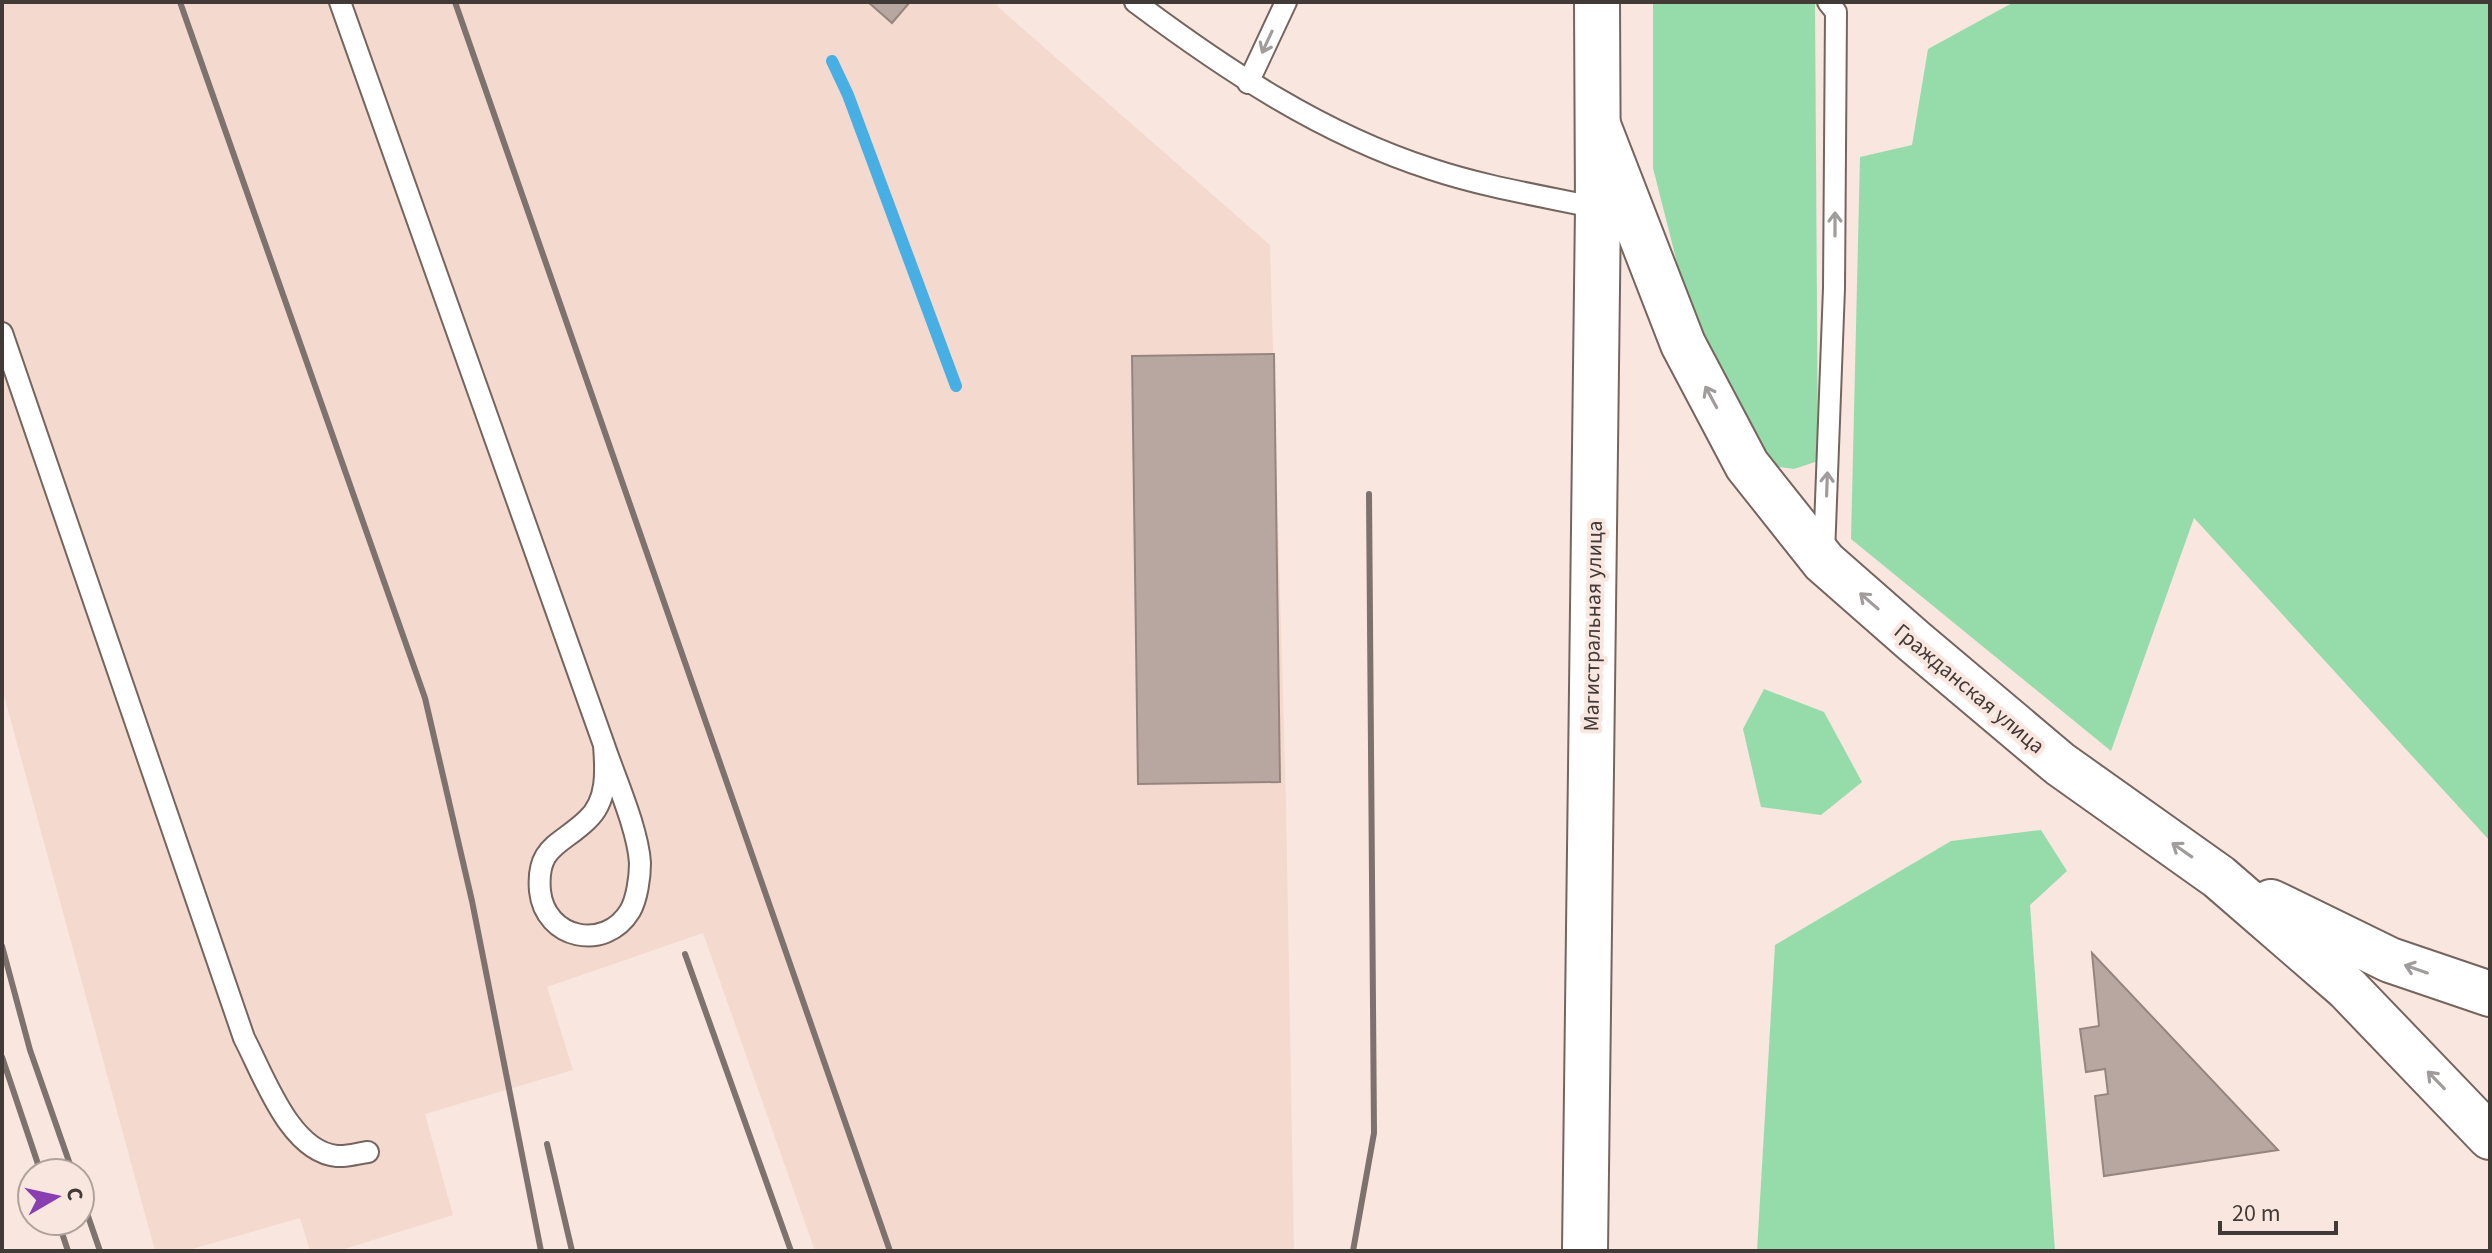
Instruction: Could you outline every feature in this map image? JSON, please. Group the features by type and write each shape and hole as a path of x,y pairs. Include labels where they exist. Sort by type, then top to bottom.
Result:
{"street":[{"name":"Магистральная улица","path":"1585,1251 1598,208 1597,2"},
{"name":"Гражданская улица","path":"1598,125 1683,344 1747,465 1824,562 2060,764 2219,877 2347,988 2490,1137"},
{"path":"2219,877 2390,960 2490,994"}],"lane":[{"path":"340,2 604,745 634,833 640,862 630,911 614,926 598,934 575,936 560,927 543,908 540,868 549,848 589,819 600,801 607,777 604,745"},
{"path":"1135,2 1248,83 1372,146 1430,169 1598,208"},
{"path":"1248,83 1286,2"},
{"path":"1824,562 1835,258 1836,12 1828,2"},
{"path":"2,333 244,1038 292,1130 315,1151 338,1157 368,1152"}],"shaded area":[{"path":"2,2 999,2 997,6 1270,245 1286,802 1294,1251 815,1251 703,933 547,987 573,1070 425,1114 453,1215 338,1251 310,1251 300,1218 185,1251 155,1251 2,688"}],"green space":[{"path":"1653,2 1815,2 1818,461 1794,469 1766,465 1692,322 1653,168"},
{"path":"2014,2 2490,2 2490,841 2194,518 2111,751 1851,539 1860,157 1912,145 1928,49"},
{"path":"1764,689 1824,712 1862,782 1821,815 1761,807 1743,729"},
{"path":"2041,830 2067,871 2030,905 2055,1251 1757,1251 1775,945 1951,841"}],"building":[{"path":"868,2 910,2 892,23"},
{"path":"1274,354 1280,782 1138,784 1132,356"},
{"path":"2092,953 2278,1150 2104,1176 2095,1096 2108,1094 2105,1069 2086,1072 2080,1029 2099,1026"}],"waterway":[{"path":"832,61 848,95 956,386"}],"railway":[{"path":"180,2 425,698 472,901 541,1251"},
{"path":"455,2 890,1251"},
{"path":"1353,1251 1374,1133 1369,494"},
{"path":"2,946 30,1050 67,1157"},
{"path":"685,954 791,1251"},
{"path":"2,1057 36,1157"},
{"path":"547,1144 572,1251"},
{"path":"63,1237 68,1251"},
{"path":"95,1237 100,1251"}]}
